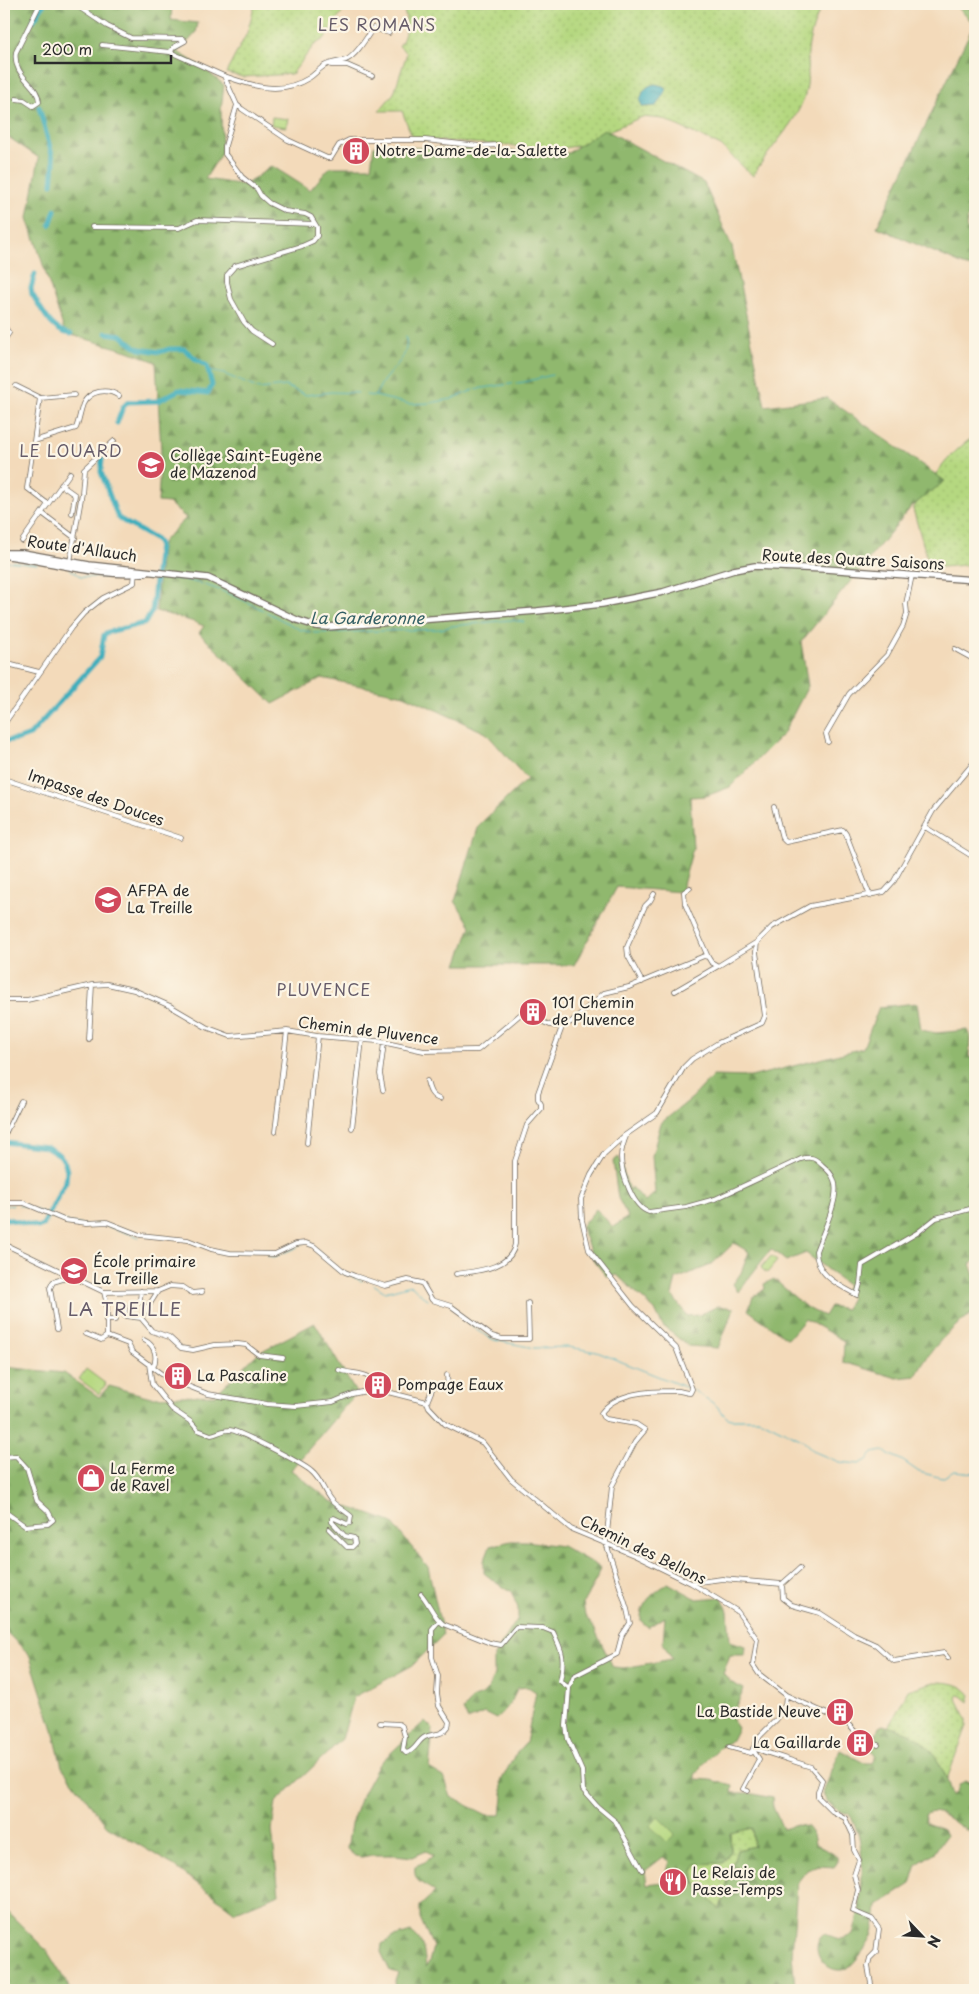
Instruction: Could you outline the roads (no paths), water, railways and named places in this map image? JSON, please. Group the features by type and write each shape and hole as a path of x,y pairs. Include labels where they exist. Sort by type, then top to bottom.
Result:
{"main road":[{"name":"Route d'Allauch","path":"4,554 43,558 70,564 88,572 157,572 208,578 306,623 327,627 349,626"},
{"name":"Route des Quatre Saisons","path":"349,626 525,612 632,599 663,592 734,570 756,566 975,580"}],"street":[{"path":"16,98 24,100 33,106 37,105 39,100 39,95 29,85 15,60 16,52 40,4"},
{"path":"74,4 107,26 131,38 183,39 185,41 174,47 170,52"},
{"path":"102,45 170,52 224,76 244,83 276,90 303,82 324,66 347,60 365,41 373,28 388,33"},
{"path":"324,66 347,65 372,76"},
{"path":"224,76 237,105 288,140 327,158 331,158 340,146 349,140 425,140 480,146 498,145"},
{"path":"237,105 225,146 225,154 242,177 257,189 261,196 269,203 285,212 304,214 311,217 317,227 317,236 313,241 235,266 227,275 231,299 244,322 252,331 272,344"},
{"path":"92,226 179,228 197,220 315,224"},
{"path":"4,326 9,333 4,340"},
{"path":"16,386 40,398 74,395"},
{"path":"34,441 76,428 82,406 90,396 101,391 107,391 118,396"},
{"path":"40,398 27,488 48,504"},
{"path":"70,564 84,469 114,442"},
{"path":"22,541 70,473"},
{"path":"61,485 75,495 72,512"},
{"path":"42,513 75,538"},
{"path":"4,724 39,672 84,614 103,598 134,583 135,571"},
{"path":"828,742 826,734 849,694 887,655 903,626 907,613 906,604 912,575"},
{"path":"955,649 975,660"},
{"path":"4,663 39,672"},
{"path":"676,991 757,942 772,927 810,906 884,892 890,887 936,806 975,761"},
{"name":"Impasse des Douces","path":"4,779 181,838"},
{"path":"774,808 782,838 786,842 843,830 870,896"},
{"path":"925,827 975,858"},
{"path":"690,888 684,892 685,904 708,957 711,962 718,966"},
{"path":"642,982 628,956 627,947 644,906 654,894"},
{"path":"642,1870 616,1822 597,1806 583,1790 582,1771 567,1733 569,1688 574,1676 617,1654 622,1635 630,1623 606,1543 612,1486 635,1442 645,1432 636,1424 606,1419 601,1415 602,1412 614,1401 630,1395 674,1390 690,1393 692,1389 676,1348 633,1306 597,1262 586,1244 581,1200 591,1174 604,1154 628,1132 657,1113 684,1067 692,1059 718,1043 762,1023 765,1016 756,952 757,942"},
{"path":"456,1274 481,1271 508,1259 513,1253 515,1244 515,1162 528,1125 540,1109 541,1104 538,1099 538,1093 562,1027 571,1022 604,994 642,982 704,956 708,957"},
{"name":"Chemin de Pluvence","path":"4,1000 27,1000 92,985 107,984 134,990 170,1006 206,1027 230,1036 287,1031 384,1043 424,1051 475,1050 522,1013 550,1025 562,1027"},
{"path":"89,1039 92,985"},
{"path":"275,1132 287,1031"},
{"path":"307,1143 318,1036"},
{"path":"352,1128 362,1040"},
{"path":"383,1090 380,1074 384,1043"},
{"path":"427,1081 431,1093 440,1099"},
{"path":"4,1136 21,1100"},
{"path":"628,1132 622,1147 623,1167 636,1202 643,1210 649,1212 686,1207 715,1199 801,1159 809,1157 817,1160 835,1181 835,1193 832,1207 816,1251 816,1258 823,1273 832,1281 857,1294 862,1265 910,1238 936,1218 970,1209 975,1210"},
{"path":"4,1203 24,1202 64,1220 86,1223 107,1222 140,1235 188,1240 211,1249 230,1253 275,1254 296,1244 306,1243 314,1246 345,1272 354,1276 385,1286 408,1280 422,1283 432,1300 451,1306 483,1330 502,1339 530,1339 528,1303"},
{"path":"4,1244 104,1292 158,1290 170,1286 183,1287 192,1293 202,1292"},
{"path":"57,1329 50,1288 53,1282 68,1276"},
{"path":"141,1318 158,1290"},
{"path":"141,1291 140,1299 146,1310"},
{"path":"104,1292 107,1336"},
{"path":"125,1306 125,1316 141,1318 152,1331 169,1336 181,1348 193,1350 215,1345 238,1344 246,1345 259,1355 283,1358"},
{"path":"106,1320 116,1320"},
{"path":"86,1334 101,1340 107,1336"},
{"path":"107,1336 128,1344 132,1352 167,1378 180,1385 208,1394 267,1404 285,1406 333,1402 352,1394 376,1389 427,1402 433,1387 448,1389 447,1374"},
{"path":"144,1340 154,1350 156,1359 153,1368"},
{"path":"149,1364 152,1384 155,1389 172,1409 191,1422 198,1430 211,1435 236,1430 310,1470 323,1484 329,1498 351,1516 350,1522 347,1524 334,1518 332,1522 345,1536 354,1538 356,1541 352,1547 347,1546 329,1529"},
{"path":"339,1370 370,1377 373,1379 376,1389"},
{"name":"Chemin des Bellons","path":"427,1402 429,1407 445,1424 483,1443 511,1479 571,1529 606,1543 691,1583 742,1616 757,1639 753,1660 756,1671 786,1695"},
{"path":"4,1457 16,1456 27,1468 36,1501 48,1511 53,1520 48,1524 25,1526 4,1511"},
{"path":"691,1583 722,1579 782,1584 787,1582 800,1568"},
{"path":"782,1584 782,1598 787,1602 820,1613 854,1635 876,1645 894,1661 944,1653 948,1658"},
{"path":"421,1594 443,1624 497,1645 504,1642 516,1628 543,1628 553,1632 560,1646 563,1660 564,1669 560,1681 569,1688"},
{"path":"380,1723 399,1724 402,1726 405,1737 403,1750 406,1753 413,1750 424,1738 440,1734 448,1727 447,1718 439,1706 437,1693 438,1676 432,1657 432,1629 439,1621"},
{"path":"728,1747 751,1753 760,1736 777,1719 785,1705 786,1695 847,1723 860,1738 878,1745"},
{"path":"748,1791 743,1789 759,1759 753,1749"},
{"path":"753,1749 811,1767 822,1780 818,1797 832,1811 845,1818 853,1835 854,1850 859,1860 854,1875 858,1890 853,1911 870,1917 879,1929 876,1952 870,1958 868,1966 872,1990"}],"water":[{"path":"655,84 666,88 665,92 656,106 643,107 640,102 643,92 649,86"}],"waterway":[{"path":"34,20 44,4"},
{"path":"39,107 54,162 52,184"},
{"path":"50,225 55,210"},
{"path":"35,274 31,288 32,294 43,313 58,329 71,334"},
{"path":"106,333 121,335 140,349 160,352 169,349 184,349 207,366 212,385 208,393 179,390 158,401 128,402 123,407 117,423"},
{"path":"366,395 375,396 384,380 402,358 407,343 406,336"},
{"path":"209,371 224,374 259,389 285,386 306,395 331,392 358,393"},
{"path":"375,396 409,404 430,403 452,399 476,389 524,382 552,375"},
{"path":"4,741 30,735 100,657 104,635 108,632 145,623 152,611 159,544 156,540 118,518 101,472 102,459"},
{"name":"La Garderonne","path":"4,561 37,564"},
{"name":"La Garderonne","path":"70,569 81,577 129,578"},
{"name":"La Garderonne","path":"160,577 198,583 216,589 301,630 315,633 441,629 452,626 509,620 524,622"},
{"path":"4,1142 47,1147 60,1155 67,1171 66,1181 43,1225 38,1227 4,1218"},
{"path":"4,1206 13,1205"},
{"path":"19,1205 28,1207"},
{"path":"36,1210 62,1221"},
{"path":"66,1222 88,1226 97,1224"},
{"path":"101,1224 139,1237"},
{"path":"268,1256 274,1257 302,1245"},
{"path":"316,1250 337,1270 362,1281"},
{"path":"373,1284 385,1292 411,1285 423,1297 428,1299"},
{"path":"457,1312 478,1331 494,1340 534,1348 569,1347 597,1352 690,1389"},
{"path":"693,1390 716,1405 730,1419 758,1419 766,1422 802,1440 815,1452 839,1462 859,1464 867,1460 873,1453 883,1451 919,1472 942,1478 954,1471 975,1473"}],"place":[{"name":"Notre-Dame-de-la-Salette","path":"356,151"},
{"name":"Collège Saint-Eugène de Mazenod","path":"151,465"},
{"name":"AFPA de La Treille","path":"108,900"},
{"name":"101 Chemin de Pluvence","path":"533,1012"},
{"name":"École primaire La Treille","path":"74,1271"},
{"name":"La Pascaline","path":"178,1376"},
{"name":"Pompage Eaux","path":"378,1385"},
{"name":"La Ferme de Ravel","path":"91,1478"},
{"name":"La Bastide Neuve","path":"840,1712"},
{"name":"La Gaillarde","path":"860,1743"},
{"name":"Le Relais de Passe-Temps","path":"673,1882"}],"district":[{"name":"LES ROMANS","path":"377,25"},
{"name":"LE LOUARD","path":"71,451"},
{"name":"PLUVENCE","path":"324,990"},
{"name":"LA TREILLE","path":"125,1310"}]}
